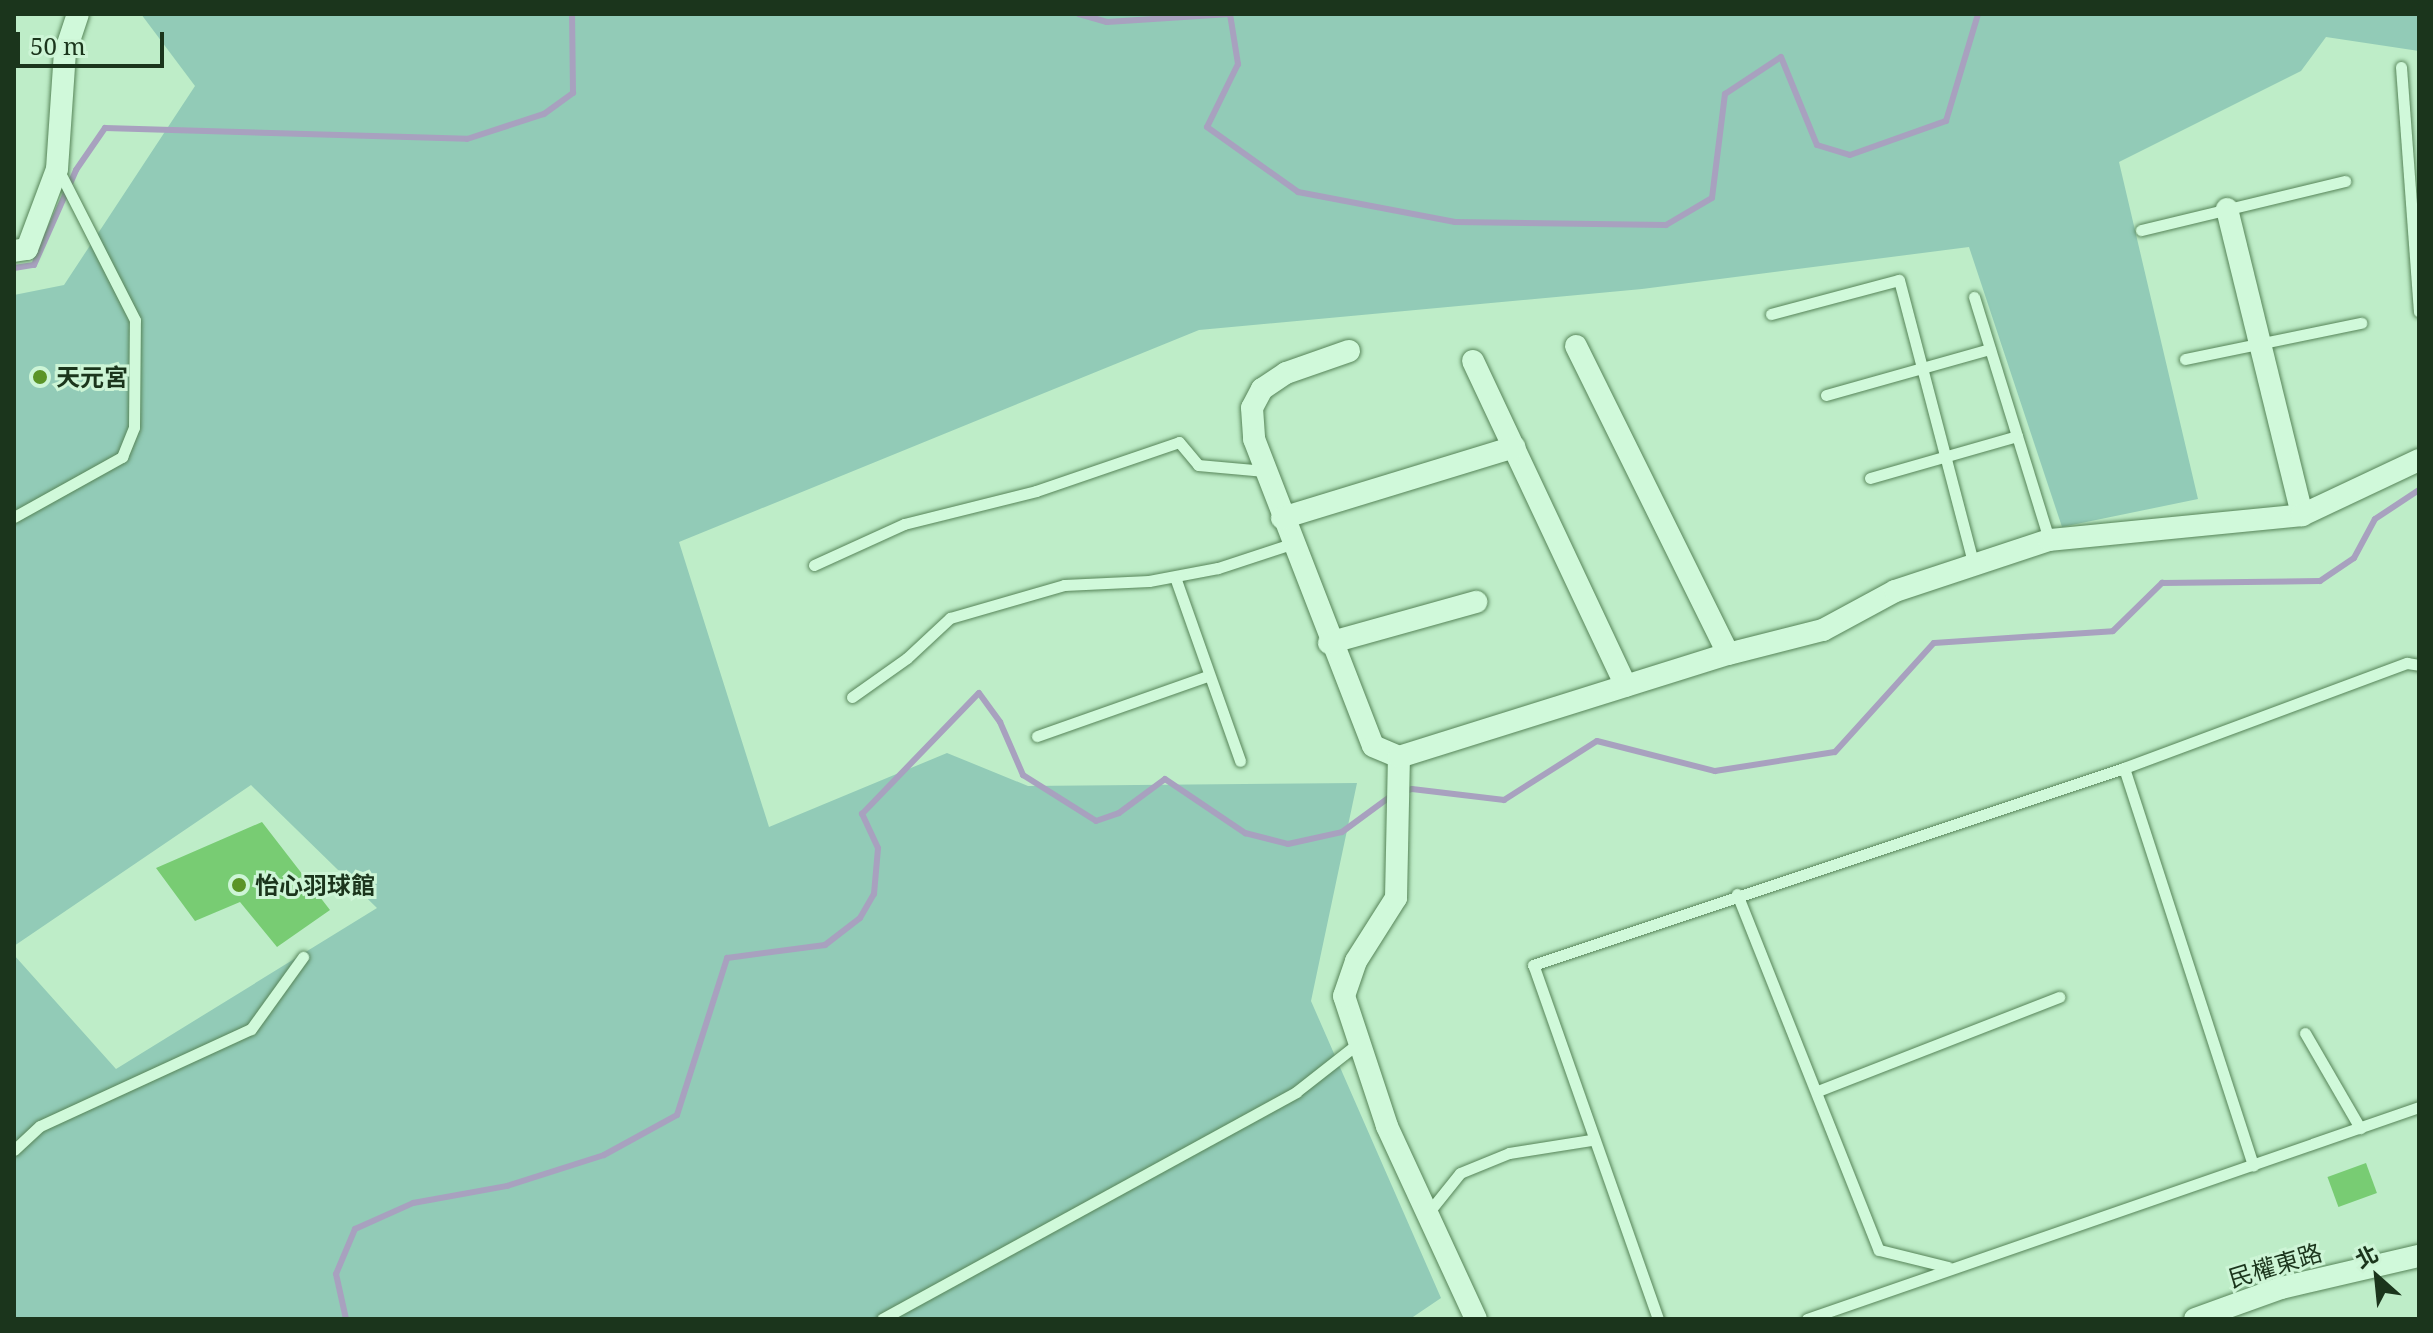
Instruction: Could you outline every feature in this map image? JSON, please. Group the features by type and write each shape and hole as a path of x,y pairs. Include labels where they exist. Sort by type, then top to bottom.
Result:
{"street":[{"path":"14,251 27,249 60,173 65,53 78,14"},
{"path":"2227,209 2302,515"},
{"path":"1576,346 1728,654"},
{"path":"1349,351 1286,373 1262,389 1252,408 1265,471 1329,643 1373,746 1399,757 1728,654 1823,630 1895,591 2049,540 2302,515 2419,460"},
{"path":"1473,361 1626,686"},
{"path":"1282,518 1514,447"},
{"path":"1329,643 1476,602"},
{"path":"1399,757 1396,898 1356,961 1344,996 1356,1045 1425,1217 1476,1319"},
{"name":"民權東路","path":"2195,1319 2294,1284 2419,1256"}],"lane":[{"path":"2401,67 2419,311"},
{"path":"14,517 122,457 134,427 135,320 60,173"},
{"path":"2141,230 2345,181"},
{"path":"1771,314 1899,280 1974,565"},
{"path":"1974,297 2049,540"},
{"path":"2185,359 2361,323"},
{"path":"1826,395 1990,349"},
{"path":"1870,478 2017,436"},
{"path":"814,565 904,524 1036,491 1179,442 1198,465 1265,471"},
{"path":"852,697 907,658 950,618 1064,585 1175,577 1291,544"},
{"path":"1175,577 1207,676 1240,761"},
{"path":"1658,1319 1591,1140 1533,965 1737,894 2124,768 2407,663 2419,665"},
{"path":"1037,736 1207,676"},
{"path":"2124,768 2253,1166"},
{"path":"1737,894 1879,1250 1949,1268"},
{"path":"14,1150 40,1126 251,1029 303,957"},
{"path":"1818,1091 2059,997"},
{"path":"2305,1033 2360,1128"},
{"path":"882,1319 1296,1092 1356,1045"},
{"path":"1807,1319 2419,1107"},
{"path":"1425,1217 1460,1173 1509,1153 1591,1140"}],"green space":[{"path":"141,14 2419,14 2419,51 2326,37 2301,71 2119,162 2198,499 2062,527 1969,247 1642,289 1199,330 679,542 769,827 947,753 1028,786 1357,783 1311,1001 1441,1298 1410,1319 14,1319 14,955 116,1069 377,908 251,785 14,946 14,295 64,285 195,86"}],"building":[{"name":"怡心羽球館","path":"262,822 330,910 277,947 240,902 195,921 156,868"},
{"path":"2366,1163 2377,1193 2338,1207 2327,1177"}],"waterway":[{"path":"14,268 34,265 76,170 105,128 467,139 544,114 573,93 572,14"},
{"path":"1079,14 1107,22 1230,14 1238,64 1207,127 1298,192 1455,222 1666,225 1712,198 1725,94 1781,57 1817,145 1850,155 1946,121 1978,14"},
{"path":"1402,792 1412,789 1504,800 1597,741 1715,771 1835,752 1934,643 2113,631 2162,583 2320,581 2354,558 2375,519 2419,490"},
{"path":"346,1319 336,1274 355,1229 413,1203 507,1186 604,1155 677,1115 727,958 825,945 860,918 874,894 878,848 862,814 979,693 1000,722 1023,775 1096,821 1119,813 1165,779 1245,833 1288,844 1342,832 1391,796"}],"place":[{"name":"天元宮","path":"40,377"},
{"name":"怡心羽球館","path":"239,885"}]}
